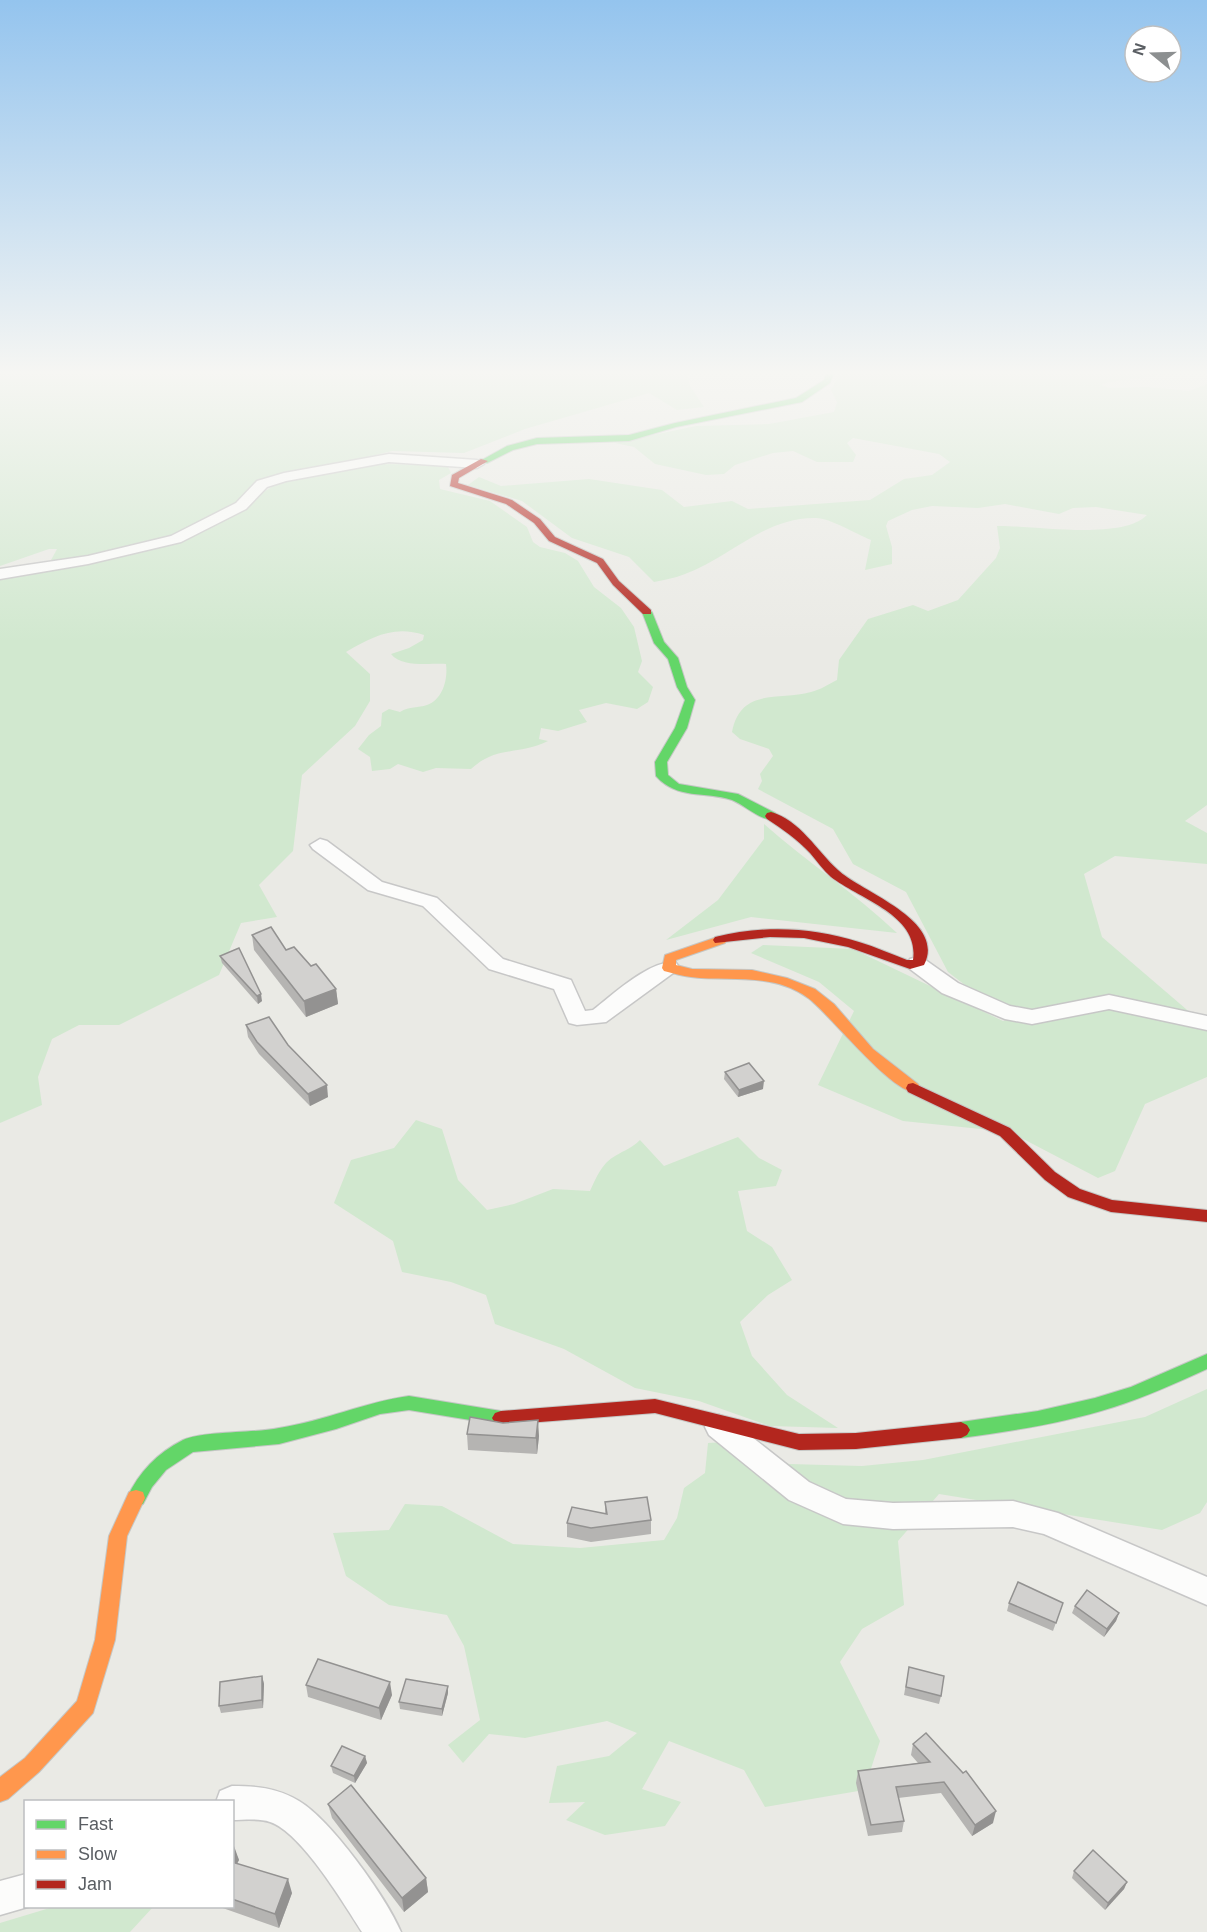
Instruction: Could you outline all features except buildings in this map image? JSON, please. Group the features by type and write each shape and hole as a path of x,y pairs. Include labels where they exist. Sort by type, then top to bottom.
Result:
{"street":[{"path":"0,574 88,560 176,540 241,506 262,484 284,477 355,463"},
{"path":"464,463 477,464"},
{"path":"477,464 455,477 454,485 508,502 537,521 552,539 597,558 616,583 647,612 658,643 673,658 680,674 682,687 690,700 684,722 662,761 660,773 662,777 675,786 735,797 784,824 813,849 837,876 903,916 921,950 922,958 917,964"},
{"path":"320,845 375,886 430,902 496,964 563,985 578,1018 598,1017 644,982 669,968 688,973 753,974 811,992 826,1004 853,1038 897,1077 924,1094 1008,1133 1020,1143 1045,1172 1067,1189 1087,1199 1112,1206 1207,1216"},
{"path":"669,968 670,958 692,949 738,937 770,933 838,940 901,964 917,964 950,988 1005,1012 1032,1017 1109,1002 1207,1023"},
{"path":"0,1791 32,1765 86,1706 105,1640 118,1536 145,1481 175,1452 204,1442 238,1442 279,1436 336,1422 380,1407 409,1403 504,1419 655,1406 774,1437 820,1443 953,1431 1040,1419 1103,1404 1207,1361"},
{"path":"709,1419 799,1491 843,1511 893,1516 1013,1514 1048,1522 1207,1591"},
{"path":"234,1803 274,1806 294,1818 321,1845 383,1932"},
{"path":"0,1898 24,1892"}],"green space":[{"path":"0,463 342,463 282,473 256,483 234,505 169,538 55,563 50,562 57,549 49,549 0,566"},
{"path":"741,463 724,474 706,475 655,464"},
{"path":"948,463 1207,463 1207,805 1185,821 1207,833 1207,864 1115,856 1084,874 1102,937 1207,1027 1207,1077 1145,1104 1115,1171 1098,1178 1010,1132 903,1121 818,1085 854,1011 819,982 751,953 763,945 853,949 1003,1021 1027,1014 978,995 948,972 906,892 853,864 833,829 758,789 762,781 760,774 773,756 769,749 740,739 732,732 737,718 752,702 762,698 811,692 837,680 839,660 868,619 913,605 928,611 958,600 996,558 1000,548 997,526 1098,530 1135,523 1147,515 1096,507 1073,508 1059,514 1005,504 978,508 932,506 912,510 888,521 886,526 892,547 892,564 865,570 871,540 836,523 822,519 797,519 764,531 701,567 677,577 654,582 629,557 572,538 522,501 468,485 479,477 501,486 589,479 662,490 684,507 732,501 748,509 870,500 904,479 932,475"},
{"path":"381,464 447,465 451,473 439,480 440,489 490,501 527,527 533,542 540,547 565,553 578,561 594,587 621,608 634,627 642,661 638,672 653,687 648,702 637,709 606,703 579,710 587,722 558,731 541,728 539,739 548,741 537,746 490,757 471,769 436,768 423,772 398,764 390,769 372,771 370,757 358,749 369,735 381,726 382,713 389,709 400,712 432,702 443,688 446,664 409,663 391,654 423,640 424,635 413,632 384,634 346,652 370,674 370,701 355,726 302,775 293,851 259,885 277,917 241,923 219,975 119,1025 79,1025 52,1039 38,1077 42,1105 0,1123 0,578 160,548 201,533 245,508 278,483"},
{"path":"764,824 865,904 897,933 751,917 666,940 718,900 764,839"},
{"path":"416,1120 442,1129 458,1180 487,1210 514,1204 553,1189 590,1191 606,1163 640,1140 664,1166 738,1137 759,1158 782,1170 776,1186 738,1191 747,1231 772,1247 792,1280 768,1295 740,1322 752,1356 787,1395 838,1428 770,1426 699,1401 635,1388 564,1349 495,1324 486,1295 451,1282 402,1272 393,1241 334,1203 351,1160 394,1148"},
{"path":"1207,1389 1207,1502 1200,1513 1162,1530 939,1494 898,1541 904,1605 862,1629 840,1662 880,1741 864,1790 765,1807 744,1770 669,1741 642,1789 681,1802 665,1826 605,1835 566,1820 585,1802 549,1803 557,1766 609,1756 637,1733 607,1721 525,1738 489,1734 463,1763 448,1745 480,1720 464,1646 447,1615 389,1605 346,1576 333,1533 389,1530 405,1504 442,1506 513,1544 580,1548 664,1540 677,1518 684,1488 705,1473 708,1443 742,1441 789,1464 862,1466 923,1460 1145,1417"},
{"path":"50,1908 152,1908 130,1932 0,1932 0,1923"}],"traffic: fast":[{"path":"647,612 659,643 673,658 682,687 690,700 681,728 661,762 662,776 675,787 734,797 771,816"},
{"path":"961,1430 1038,1419 1095,1406 1138,1392 1207,1361"},
{"path":"136,1498 145,1481 160,1464 190,1445 279,1436 336,1422 380,1407 409,1403 501,1418"}],"traffic: slow":[{"path":"720,940 670,958 669,968 692,973 752,974 782,981 810,992 829,1007 868,1052 913,1088"},
{"path":"0,1791 32,1765 86,1706 105,1640 118,1536 136,1498"}],"traffic: jam":[{"path":"480,463 455,477 453,484 509,502 537,521 552,539 600,561 616,583 647,612"},
{"path":"720,940 753,934 804,934 837,939 910,965 919,962 921,948 916,934 906,922 892,910 836,875 804,841 771,816"},
{"path":"913,1088 1005,1132 1050,1176 1074,1193 1111,1206 1207,1216"},
{"path":"501,1418 655,1406 799,1442 856,1441 961,1430"}]}
